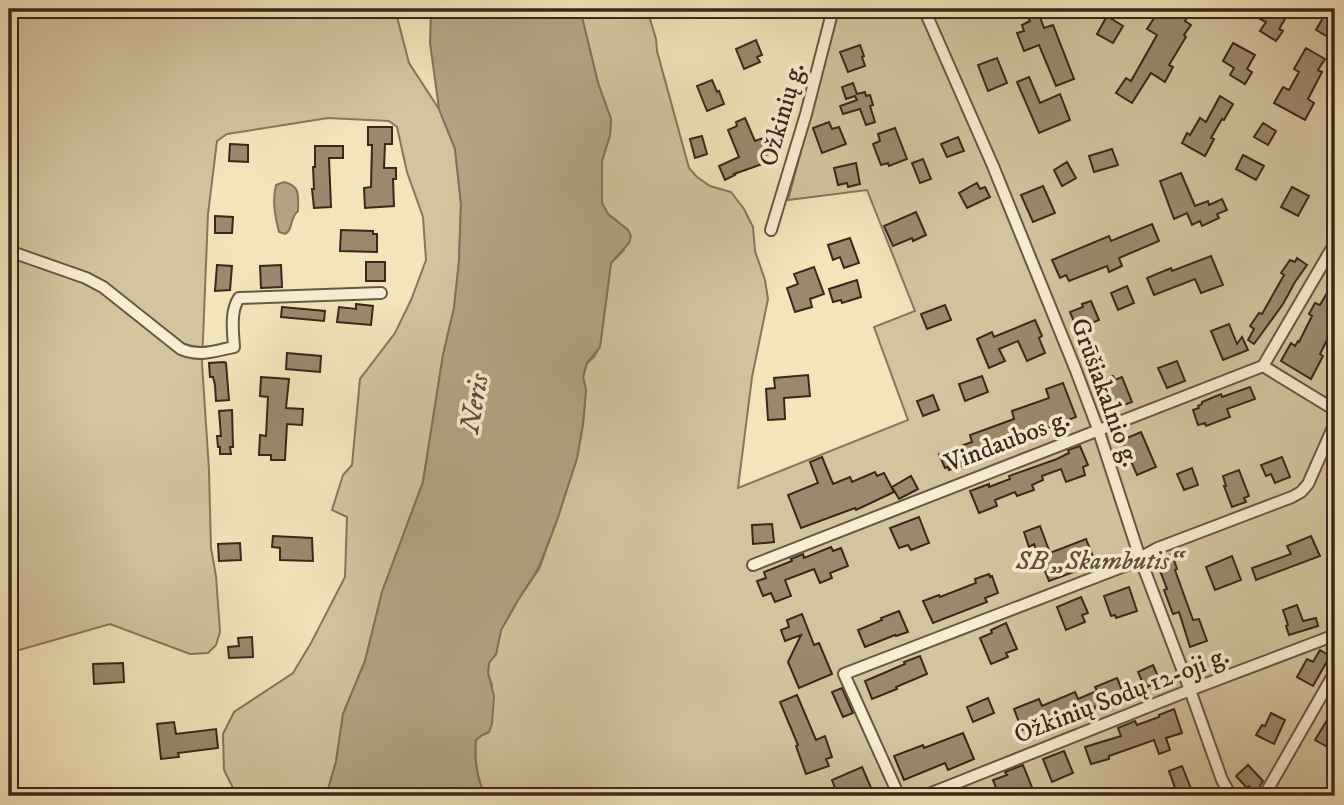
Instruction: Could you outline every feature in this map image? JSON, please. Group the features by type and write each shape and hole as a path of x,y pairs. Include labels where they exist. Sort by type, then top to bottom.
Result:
{"street":[{"name":"Ožkinių g.","path":"771,230 834,9"},
{"name":"Grūšiakalnio g.","path":"924,9 993,166 1075,368 1140,558 1222,780 1231,796"},
{"path":"1335,243 1263,366 1335,410"},
{"path":"9,251 86,278 103,287 181,349 192,353 234,347 235,304 239,298 381,293"},
{"name":"Vindaubos g.","path":"753,565 1263,366"},
{"path":"899,796 844,674 1127,565 1158,548 1292,497 1308,484 1335,423"},
{"name":"Ožkinių Sodų 12-oji g.","path":"923,796 1335,635"},
{"path":"1264,796 1335,672"}],"green space":[{"path":"9,9 395,9 409,63 439,109 455,149 461,204 454,308 443,355 423,482 382,592 365,661 343,714 336,762 326,796 237,796 224,770 223,734 234,712 293,673 345,577 347,517 332,510 343,475 352,465 360,379 395,333 426,260 423,217 407,172 397,127 389,121 328,118 227,134 217,141 208,214 202,363 211,548 220,632 216,645 208,653 190,654 110,624 9,653"},
{"name":"SB „Skambutis“","path":"580,9 647,9 689,168 710,186 731,192 753,227 755,251 768,299 752,377 738,488 908,420 874,327 915,311 867,190 788,200 839,9 1335,9 1335,796 485,796 477,769 475,748 476,740 489,732 492,685 488,673 489,663 496,654 501,630 539,569 577,458 586,390 583,377 587,363 600,346 611,263 624,250 628,230 608,214 602,203 602,161 610,135 611,119 598,83"}],"water":[{"name":"Neris","path":"431,9 580,9 598,83 611,119 610,135 602,161 602,203 608,214 628,230 631,236 629,243 611,263 600,347 587,363 583,377 586,390 577,458 557,520 538,569 501,630 496,654 489,663 488,673 494,696 492,724 489,732 476,740 475,748 477,769 485,796 326,796 336,762 343,714 365,661 382,592 423,482 443,355 454,308 461,204 455,149 439,109 430,43"},
{"path":"284,182 296,189 298,201 298,211 285,234 279,232 274,203 276,185"}],"building":[{"path":"1024,9 1037,9 1044,28 1053,25 1074,79 1056,86 1039,45 1024,51 1017,33 1024,31 1022,25 1030,21"},
{"path":"1160,9 1193,9 1185,21 1191,25 1169,65 1173,67 1165,82 1151,73 1132,103 1116,93 1126,78 1131,81 1157,35 1147,29"},
{"path":"1242,9 1291,9 1279,29 1283,31 1276,41 1260,31 1266,22"},
{"path":"1328,9 1335,9 1335,41 1316,30"},
{"path":"1107,16 1123,26 1113,43 1097,34"},
{"path":"756,40 762,55 757,57 760,62 744,69 736,49"},
{"path":"1233,43 1255,55 1247,69 1252,72 1245,84 1230,75 1234,68 1223,61"},
{"path":"860,45 865,66 848,72 840,52"},
{"path":"1306,48 1325,59 1318,70 1322,72 1308,99 1314,103 1305,120 1274,103 1283,87 1289,90 1299,72 1294,69"},
{"path":"997,58 1007,83 988,91 978,65"},
{"path":"1029,77 1040,103 1060,94 1070,120 1039,133 1017,82"},
{"path":"712,80 724,104 707,111 697,86"},
{"path":"853,83 857,94 865,92 866,96 870,95 875,122 866,125 860,109 843,114 840,106 857,100 855,96 846,99 842,87"},
{"path":"1220,96 1233,104 1211,138 1214,139 1205,156 1182,143 1200,118 1206,122"},
{"path":"745,118 755,141 766,137 772,153 763,156 765,163 725,180 719,166 739,157 728,130"},
{"path":"829,122 832,129 839,127 846,144 822,153 813,128"},
{"path":"1263,123 1276,131 1268,145 1254,137"},
{"path":"368,127 392,127 392,144 385,144 384,168 396,168 396,179 393,179 394,206 365,208 364,188 371,187 372,145 368,145"},
{"path":"895,128 907,159 889,166 888,163 881,165 873,144 880,141 878,134"},
{"path":"702,136 707,154 695,158 690,139"},
{"path":"958,137 964,151 947,157 941,144"},
{"path":"230,144 248,145 248,162 229,161"},
{"path":"315,146 343,146 343,158 329,158 331,207 314,208 312,189"},
{"path":"1112,149 1118,165 1094,172 1089,156"},
{"path":"1243,155 1264,166 1256,180 1236,169"},
{"path":"923,159 931,179 920,183 912,163"},
{"path":"1067,162 1076,178 1062,186 1054,170"},
{"path":"856,163 860,184 848,187 847,183 838,185 834,168"},
{"path":"1181,173 1195,206 1208,201 1209,205 1222,199 1227,210 1217,214 1219,218 1202,226 1200,221 1192,225 1187,213 1174,219 1160,181"},
{"path":"977,183 980,189 985,187 990,197 967,208 959,193"},
{"path":"1043,186 1055,213 1033,222 1021,195"},
{"path":"1292,187 1309,196 1298,216 1281,207"},
{"path":"916,212 926,235 893,246 884,226"},
{"path":"215,216 233,217 232,233 215,233"},
{"path":"1152,224 1159,241 1119,258 1122,266 1109,272 1107,266 1069,281 1066,275 1060,278 1052,260 1109,236 1111,241"},
{"path":"341,230 373,231 373,234 377,234 377,252 340,251"},
{"path":"850,238 859,263 844,268 840,257 833,260 828,245"},
{"path":"1211,256 1223,285 1201,293 1195,279 1154,295 1147,278"},
{"path":"1297,258 1307,265 1254,344 1248,340 1254,329 1250,326 1259,313 1262,314 1284,275 1281,273 1290,260 1295,262"},
{"path":"366,262 385,262 385,281 366,281"},
{"path":"217,265 232,266 230,290 215,291"},
{"path":"281,265 282,287 261,288 260,266"},
{"path":"814,267 824,294 810,299 812,307 795,312 787,288 798,284 794,274"},
{"path":"1335,279 1335,324 1311,379 1281,361 1291,343 1295,346 1299,342 1312,316 1309,314 1315,303 1320,305"},
{"path":"857,280 861,297 842,303 841,300 833,302 829,289"},
{"path":"1127,286 1134,303 1118,310 1111,293"},
{"path":"1091,301 1099,320 1077,329 1070,312"},
{"path":"356,304 373,306 371,325 337,322 339,307 356,309"},
{"path":"945,305 951,320 927,329 921,314"},
{"path":"282,307 325,311 324,321 281,317"},
{"path":"1035,320 1045,353 1027,361 1018,341 999,349 1005,361 989,368 977,339 992,332 994,337"},
{"path":"1229,324 1237,344 1242,337 1248,350 1223,360 1211,331"},
{"path":"287,353 321,356 320,372 286,369"},
{"path":"1177,361 1185,381 1167,388 1158,368"},
{"path":"224,362 229,400 216,401 209,363"},
{"path":"808,375 810,396 784,398 785,419 768,420 766,389 775,388 774,378"},
{"path":"982,376 988,392 965,401 959,384"},
{"path":"1113,376 1115,380 1122,377 1132,402 1111,410 1099,381"},
{"path":"261,377 289,379 286,408 303,409 302,425 287,424 285,460 271,460 271,455 259,455 260,435 266,436 268,397 260,396"},
{"path":"1063,383 1076,417 986,453 985,451 964,458 965,461 960,462 962,466 949,470 948,467 945,468 939,454 972,442 970,435 1014,419 1012,411 1049,398 1046,389"},
{"path":"1250,387 1255,399 1227,409 1230,417 1206,426 1205,423 1198,425 1193,410 1199,408 1202,402"},
{"path":"933,395 939,410 923,416 917,401"},
{"path":"232,410 233,447 230,447 231,454 220,454 217,436 221,436 219,411"},
{"path":"1141,432 1156,467 1137,475 1122,440"},
{"path":"1080,446 1088,465 1083,467 1085,475 1066,482 1061,469 1042,476 1043,480 1032,485 1034,490 1017,496 1015,492 995,500 997,506 979,513 970,491 1010,479 1009,476 1057,459 1069,453 1068,450"},
{"path":"822,457 833,484 850,477 852,482 875,472 877,476 884,473 894,492 856,510 855,508 801,528 788,495 818,483 810,462"},
{"path":"1282,457 1290,477 1275,483 1271,474 1266,476 1261,465"},
{"path":"1192,468 1198,485 1184,490 1177,474"},
{"path":"1239,470 1249,496 1244,498 1246,502 1232,507 1223,476"},
{"path":"911,476 918,489 899,499 892,487"},
{"path":"919,517 929,543 911,550 908,545 899,548 890,528"},
{"path":"772,524 774,542 753,544 752,525"},
{"path":"1040,526 1050,553 1086,539 1096,564 1049,581 1034,544 1029,547 1024,532"},
{"path":"273,536 312,538 313,561 280,560 280,548 272,547"},
{"path":"1311,536 1320,556 1256,580 1252,568 1291,554 1287,546"},
{"path":"240,543 241,560 219,561 218,544"},
{"path":"831,547 833,551 841,548 848,566 830,573 832,578 820,583 814,569 785,580 791,596 775,602 771,593 763,596 757,581 766,578 764,572 803,554 804,558"},
{"path":"1172,554 1193,620 1199,619 1207,641 1190,647 1179,612 1173,614 1156,560"},
{"path":"1232,556 1241,580 1215,590 1206,567"},
{"path":"989,574 998,593 985,598 987,602 933,623 923,601 976,583 975,579"},
{"path":"1129,587 1137,611 1116,618 1115,615 1111,616 1104,596"},
{"path":"1081,597 1088,613 1082,615 1085,622 1066,630 1057,607"},
{"path":"1297,605 1303,621 1316,618 1318,626 1289,635 1283,610"},
{"path":"899,611 908,632 865,647 858,630"},
{"path":"802,614 814,645 819,643 832,674 799,688 788,662 801,635 785,641 781,630 789,627 787,620"},
{"path":"1006,623 1017,649 1006,653 1008,657 991,664 980,638"},
{"path":"252,637 253,657 229,658 228,647 239,646 238,638"},
{"path":"1320,650 1330,656 1313,686 1297,677 1307,659 1313,662"},
{"path":"920,656 927,674 872,699 865,681"},
{"path":"123,663 124,682 94,684 93,664"},
{"path":"1153,665 1160,681 1145,688 1138,672"},
{"path":"1117,678 1124,695 1094,707 1095,711 1066,722 1063,717 1037,728 1035,725 1022,730 1014,709 1039,699 1042,706 1075,692 1078,699 1097,691 1095,687"},
{"path":"842,688 853,713 843,717 832,692"},
{"path":"797,695 816,740 825,736 832,757 826,759 829,766 806,774 796,746 798,745 780,702"},
{"path":"988,698 994,713 973,722 967,707"},
{"path":"1335,707 1335,742 1331,749 1315,740"},
{"path":"1174,709 1182,733 1166,738 1170,750 1159,754 1154,740 1091,764 1085,747 1121,736 1118,728 1135,721 1137,725"},
{"path":"1271,713 1285,720 1274,744 1256,735 1262,725 1265,726"},
{"path":"174,722 176,734 216,729 218,748 178,753 179,757 161,759 157,724"},
{"path":"963,733 974,759 948,770 945,763 904,780 894,756"},
{"path":"1064,751 1073,773 1052,782 1043,759"},
{"path":"1023,765 1033,790 1016,796 1013,796 1011,791 999,795 993,780"},
{"path":"1248,765 1263,781 1256,793 1236,776"},
{"path":"1182,766 1194,796 1178,796 1169,771"},
{"path":"862,767 872,790 856,796 838,796 832,780"}]}
